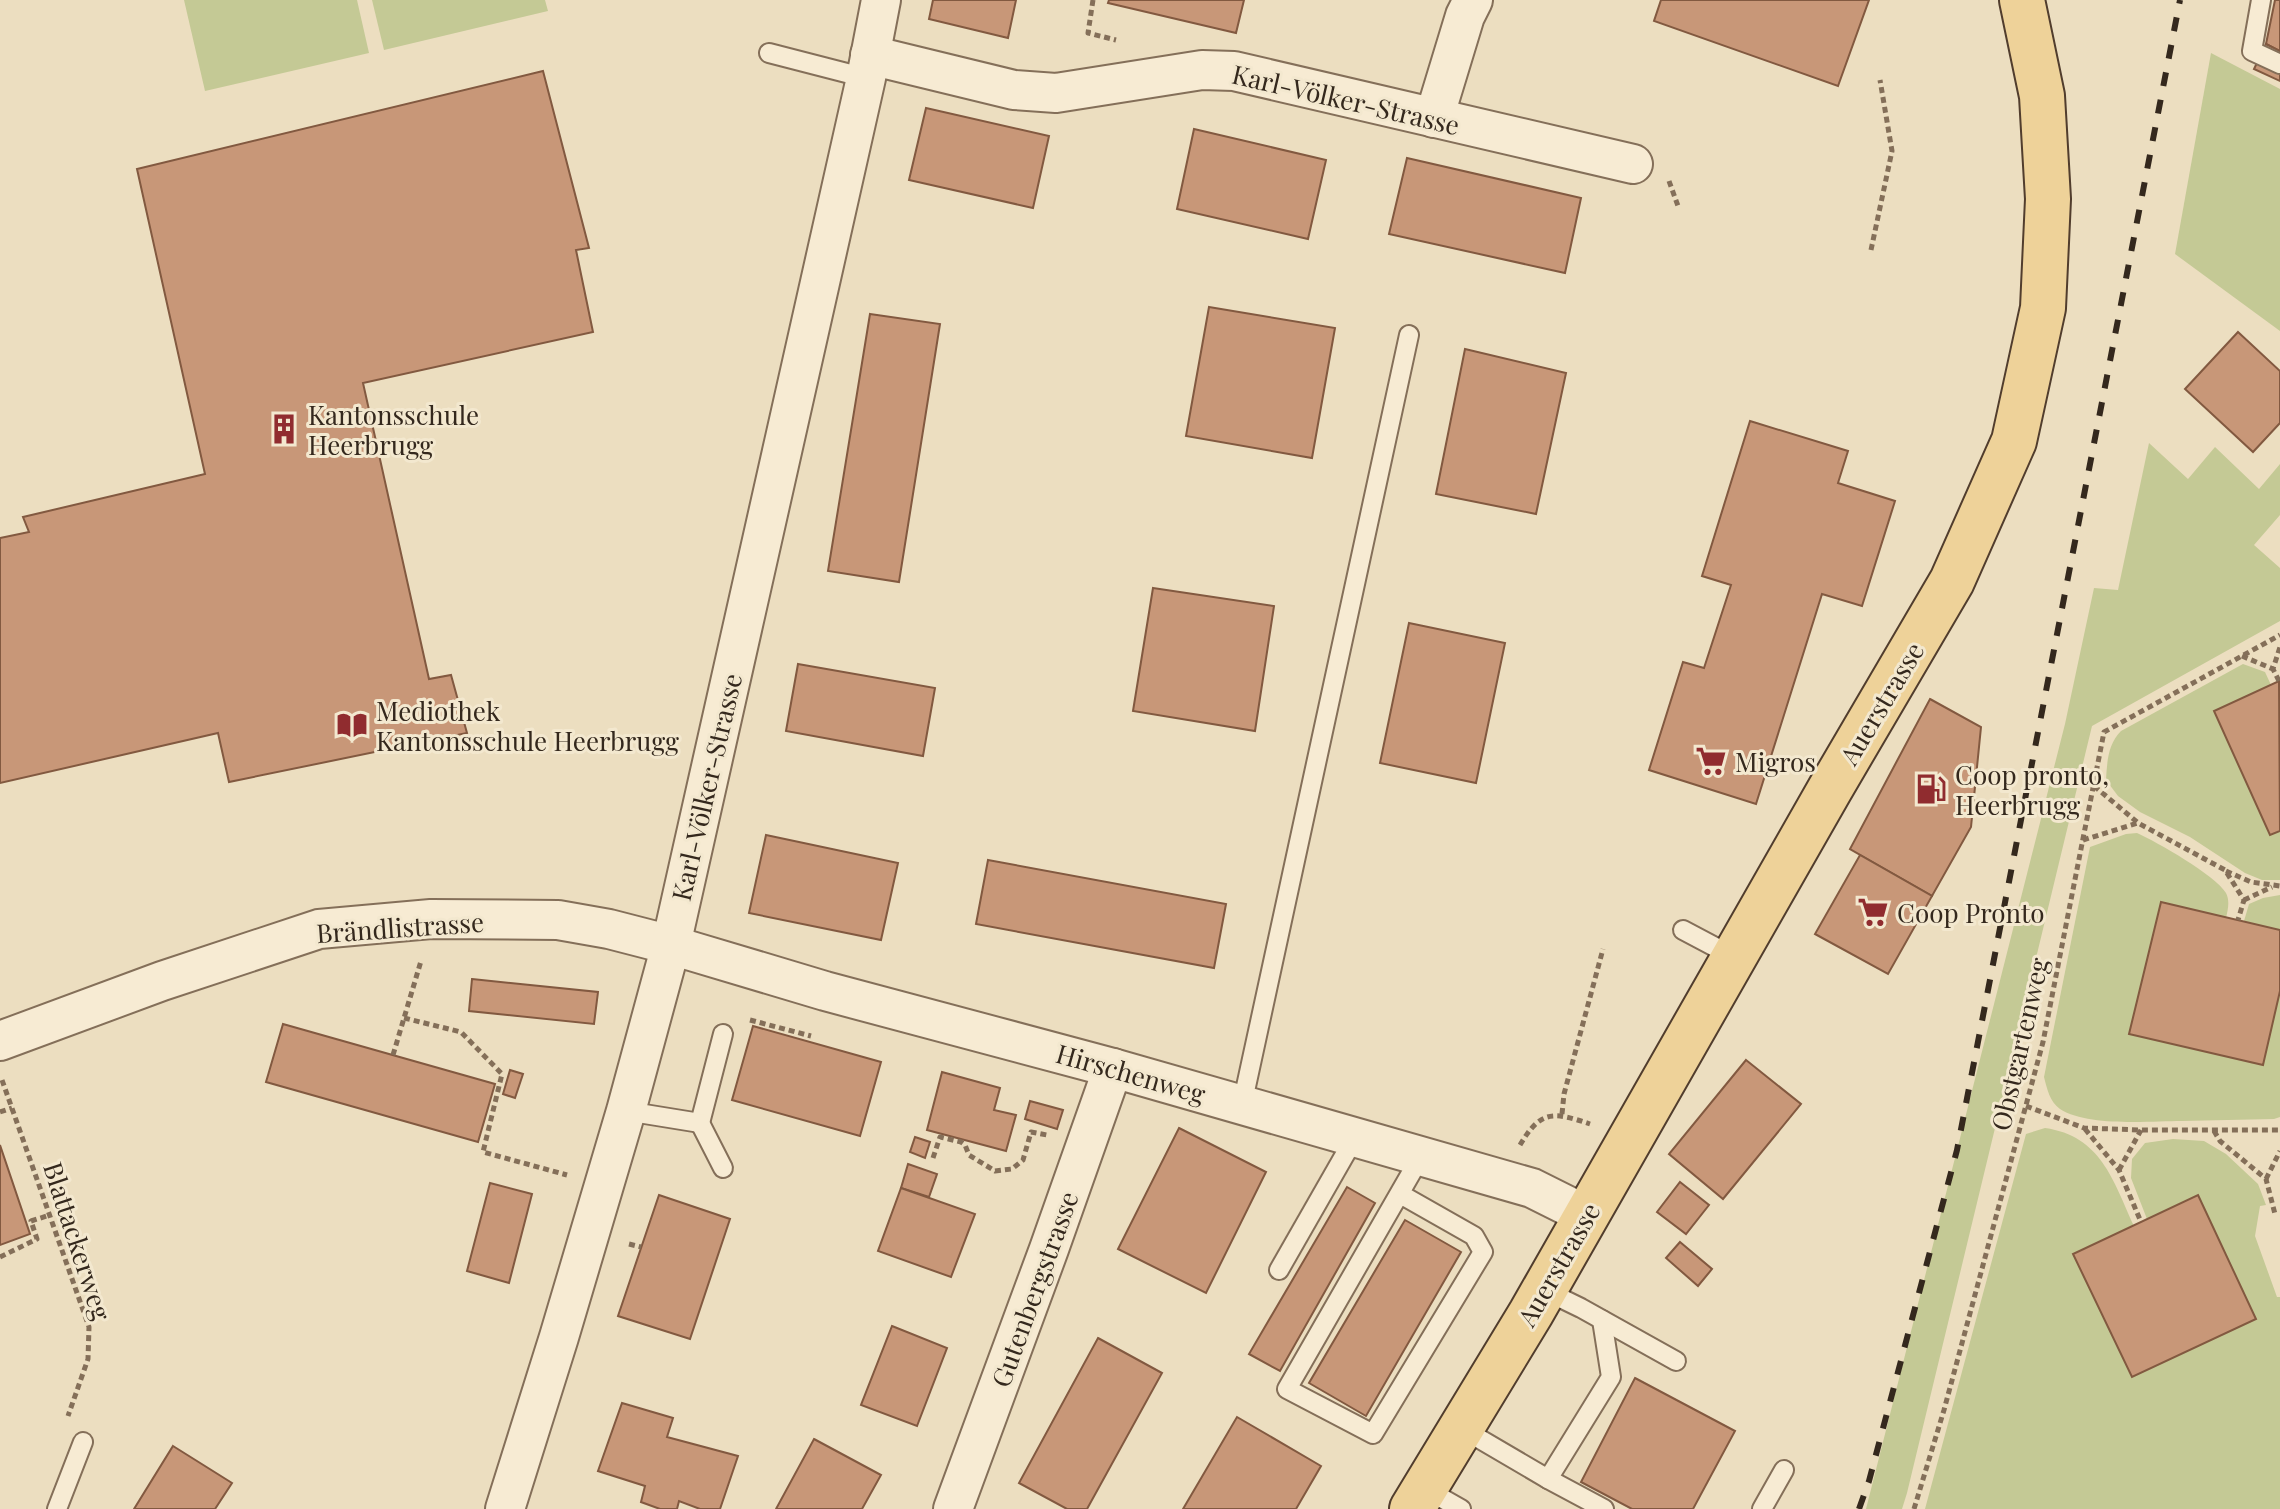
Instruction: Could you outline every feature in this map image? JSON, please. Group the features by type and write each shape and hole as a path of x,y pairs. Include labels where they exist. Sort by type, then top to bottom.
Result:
{"main road":[{"name":"Auerstrasse","path":"1418,1498 1544,1290 1952,581 2014,441 2043,308 2048,199 2042,96 2022,0"}],"street":[{"name":"Karl-Völker-Strasse","path":"505,1509 626,1111 671,945 881,0"},
{"path":"1434,118 1465,16 1473,0"},
{"name":"Karl-Völker-Strasse","path":"868,66 1014,90 1056,93 1202,70 1234,71 1633,164"},
{"name":"Brändlistrasse","path":"0,1041 162,981 319,929 431,919 558,920 671,945"},
{"name":"Hirschenweg","path":"671,945 825,991 1113,1068 1532,1188 1586,1215"},
{"name":"Gutenbergstrasse","path":"953,1509 1113,1068"}],"lane":[{"path":"2261,0 2252,51 2280,64"},
{"path":"769,53 868,66"},
{"path":"1242,1105 1409,335"},
{"path":"1683,930 1734,957"},
{"path":"723,1034 700,1123 723,1168"},
{"path":"626,1111 700,1123"},
{"path":"1279,1270 1355,1137"},
{"path":"1400,1194 1474,1236 1483,1252 1373,1434 1287,1389 1421,1156"},
{"path":"1544,1290 1676,1361"},
{"path":"1548,1479 1611,1377 1602,1320"},
{"path":"1461,1428 1604,1509"},
{"path":"57,1509 83,1442"},
{"path":"1762,1509 1784,1470"},
{"path":"1418,1498 1461,1509"}],"path":[{"path":"1871,250 1892,151 1880,80"},
{"name":"Obstgartenweg","path":"1914,1509 1944,1410 2043,1042 2104,732 2280,635"},
{"path":"2273,669 2280,647"},
{"path":"2242,656 2273,669 2279,681"},
{"path":"2094,786 2138,823 2251,882 2277,886"},
{"path":"2083,840 2138,823"},
{"path":"2225,870 2244,900 2238,920"},
{"path":"2244,900 2277,886"},
{"path":"1562,1114 1564,1094 1603,949"},
{"path":"393,1055 422,959"},
{"path":"404,1018 461,1032 502,1074 483,1152 579,1179"},
{"path":"723,1034 748,1020 811,1036"},
{"name":"Blattackerweg","path":"0,1076 89,1327 88,1359 67,1419"},
{"path":"2026,1106 2084,1128 2280,1130"},
{"path":"0,1112 12,1108"},
{"path":"1519,1146 1530,1128 1552,1114 1562,1114 1600,1128"},
{"path":"2084,1128 2119,1170 2141,1222"},
{"path":"2119,1170 2141,1130"},
{"path":"2214,1130 2220,1141 2266,1179 2275,1214"},
{"path":"933,1158 940,1137 961,1142 969,1155 995,1171 1012,1169 1023,1160 1031,1132 1052,1136 1081,1157"},
{"path":"2266,1179 2280,1151"},
{"path":"0,1257 37,1239 31,1221 50,1215"}],"green space":[{"path":"184,0 357,0 369,53 205,91"},
{"path":"372,0 545,0 548,11 384,50"},
{"path":"2211,53 2280,89 2280,331 2175,254"},
{"path":"2149,443 2188,479 2215,447 2259,489 2280,464 2280,515 2254,545 2280,568 2280,621 2092,726 1907,1493 1902,1509 1866,1509 2065,724 2094,588 2118,590"},
{"path":"2243,664 2265,672 2271,685 2214,711 2270,835 2280,831 2280,880 2262,880 2245,873 2190,837 2140,812 2118,796 2106,780 2111,747 2121,731"},
{"path":"2137,833 2210,877 2226,893 2228,905 2226,918 2161,902 2129,1034 2262,1065 2280,991 2280,1117 2102,1121 2072,1115 2060,1109 2051,1099 2044,1077 2090,847"},
{"path":"2280,895 2280,930 2244,921 2249,904"},
{"path":"2045,1128 2080,1140 2092,1150 2111,1177 2134,1226 2074,1255 2132,1377 2256,1319 2198,1195 2147,1219 2131,1178 2132,1159 2145,1143 2173,1139 2204,1141 2226,1154 2258,1184 2266,1205 2260,1206 2255,1236 2277,1297 2280,1297 2280,1509 1925,1509 2026,1134"}],"building":[{"path":"933,0 1016,0 1008,38 929,19"},
{"path":"1109,0 1244,0 1236,33 1108,3"},
{"path":"1661,0 1869,0 1838,86 1654,21"},
{"path":"2275,0 2280,0 2280,51 2266,44"},
{"path":"2266,44 2280,51 2280,81 2254,69"},
{"name":"Kantonsschule Heerbrugg","path":"543,71 589,248 576,250 593,332 363,383 429,679 451,675 467,733 229,782 218,733 0,783 0,538 29,532 23,517 205,474 137,169"},
{"path":"926,108 1049,136 1033,208 909,180"},
{"path":"1194,129 1326,160 1308,239 1177,209"},
{"path":"1407,158 1581,198 1565,273 1389,234"},
{"path":"1209,307 1335,328 1312,458 1186,436"},
{"path":"870,314 940,324 899,582 828,571"},
{"path":"2238,332 2280,371 2280,423 2253,452 2185,389"},
{"path":"1465,349 1566,373 1536,514 1436,494"},
{"path":"1750,421 1848,451 1838,483 1895,501 1862,606 1822,594 1756,804 1649,770 1683,662 1704,668 1731,585 1702,576"},
{"path":"1153,588 1274,606 1255,731 1133,711"},
{"path":"1409,623 1505,643 1476,783 1380,763"},
{"path":"798,664 935,688 923,756 786,731"},
{"path":"2279,681 2280,831 2270,835 2214,711"},
{"path":"1930,699 1981,727 1971,827 1932,896 1850,849"},
{"path":"766,835 898,863 881,940 749,913"},
{"path":"1860,855 1932,896 1888,974 1815,934"},
{"path":"988,860 1226,904 1214,968 976,924"},
{"path":"2161,902 2280,930 2280,991 2263,1065 2129,1034"},
{"path":"472,979 598,992 594,1024 469,1011"},
{"path":"283,1024 495,1084 478,1142 266,1082"},
{"path":"753,1026 881,1062 860,1136 732,1100"},
{"path":"1746,1060 1801,1104 1723,1199 1669,1154"},
{"path":"510,1070 523,1074 515,1098 503,1094"},
{"path":"942,1072 1000,1088 994,1110 1016,1115 1006,1151 927,1130"},
{"path":"1030,1101 1063,1110 1057,1129 1025,1119"},
{"path":"1179,1128 1266,1172 1206,1293 1118,1249"},
{"path":"915,1137 930,1142 925,1158 910,1152"},
{"path":"0,1145 30,1234 0,1245"},
{"path":"908,1164 937,1174 929,1197 901,1188"},
{"path":"1680,1182 1709,1205 1686,1234 1657,1212"},
{"path":"490,1183 532,1194 509,1283 467,1271"},
{"path":"1347,1187 1375,1203 1280,1371 1249,1354"},
{"path":"901,1188 975,1214 951,1277 878,1251"},
{"path":"659,1195 730,1219 690,1339 618,1316"},
{"path":"2198,1195 2256,1319 2132,1377 2073,1254"},
{"path":"1405,1220 1461,1252 1366,1416 1309,1383"},
{"path":"1680,1242 1712,1269 1698,1286 1666,1258"},
{"path":"892,1326 947,1348 917,1426 861,1405"},
{"path":"1098,1338 1162,1373 1087,1509 1067,1509 1019,1483"},
{"path":"1635,1378 1735,1431 1693,1509 1632,1509 1581,1482"},
{"path":"622,1403 673,1418 667,1437 738,1456 720,1509 700,1509 679,1501 677,1509 660,1509 641,1502 645,1486 598,1471"},
{"path":"1237,1417 1321,1466 1296,1509 1183,1509"},
{"path":"814,1439 881,1475 862,1509 776,1509"},
{"path":"173,1446 232,1483 215,1509 134,1509"}],"railway":[{"path":"1859,1509 1957,1150 2180,0"}],"place":[{"name":"Kantonsschule Heerbrugg","path":"284,429"},
{"name":"Mediothek Kantonsschule Heerbrugg","path":"352,725"},
{"name":"Migros","path":"1711,761"},
{"name":"Coop pronto, Heerbrugg","path":"1931,789"},
{"name":"Coop Pronto","path":"1873,912"}]}
